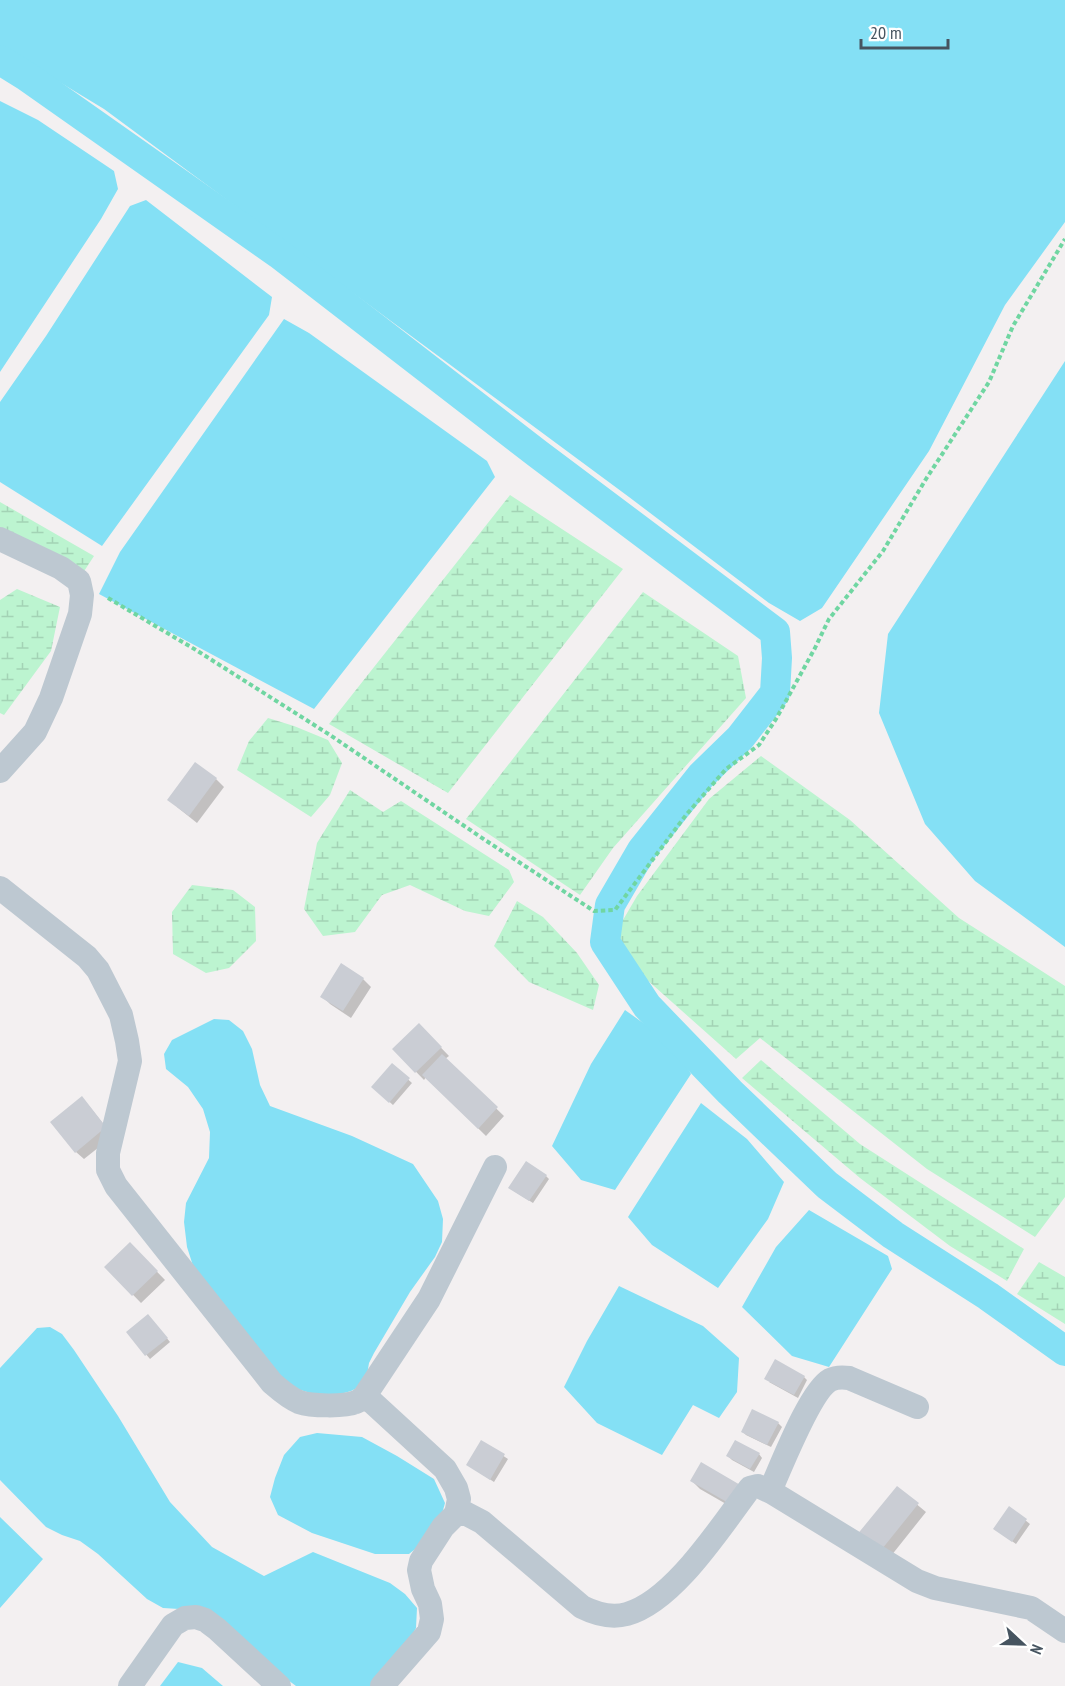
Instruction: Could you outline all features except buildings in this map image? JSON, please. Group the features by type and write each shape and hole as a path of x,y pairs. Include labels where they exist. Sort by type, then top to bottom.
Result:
{"street":[{"path":"0,538 61,568 79,581 82,595 80,614 51,698 35,732 0,771"},
{"path":"0,888 87,957 98,970 121,1016 130,1061 108,1153 108,1170 116,1186 272,1383 290,1398 311,1405 344,1404 357,1402 364,1397 429,1299 495,1167"},
{"path":"770,1491 810,1404 830,1380 839,1377 849,1378 917,1407"},
{"path":"364,1397 445,1469 456,1488 459,1499 456,1514 442,1527 421,1561 419,1570 423,1589 430,1604 432,1619 429,1632 382,1686"},
{"path":"457,1509 482,1522 582,1607 595,1614 614,1616 639,1609 675,1581 701,1552 750,1488 758,1486 770,1491 918,1581 935,1588 1031,1608 1065,1631"},
{"path":"130,1686 173,1626 185,1618 196,1617 205,1620 217,1629 279,1686"}],"path":[{"path":"79,581 196,650 330,735 594,911 615,910 692,807 726,769 759,745 810,658 829,619 883,551 926,479 989,382 1013,326 1065,239"}],"green space":[{"path":"510,495 623,569 448,793 329,724"},
{"path":"0,502 94,556 79,579 0,549"},
{"path":"17,589 60,607 51,651 4,715 0,713 0,600"},
{"path":"643,592 738,656 746,698 613,848 580,895 466,819"},
{"path":"268,718 328,740 342,763 330,795 311,817 237,770 249,741"},
{"path":"761,756 850,820 959,918 1065,986 1065,1197 1035,1237 927,1169 760,1038 736,1059 636,970 616,932 637,896 709,799"},
{"path":"350,790 383,812 401,801 509,870 514,882 489,916 465,911 410,885 382,895 355,932 323,936 304,909 317,843"},
{"path":"192,885 233,890 255,907 256,941 229,968 206,973 173,954 172,912"},
{"path":"517,901 543,917 577,953 599,985 593,1010 529,982 494,946"},
{"path":"761,1060 860,1144 1024,1249 1007,1281 950,1246 860,1178 742,1078"},
{"path":"1039,1262 1065,1277 1065,1324 1017,1294"}],"water":[{"path":"0,0 1065,0 1065,222 1005,305 929,451 822,608 800,621 769,603 104,109 0,46"},
{"path":"0,101 38,120 114,171 118,189 101,219 0,372"},
{"path":"146,200 272,297 269,315 102,546 0,482 0,402 46,336 130,206"},
{"path":"284,319 309,333 487,461 495,477 314,709 99,594 120,552"},
{"path":"1065,361 1065,947 975,881 925,824 879,713 888,634"},
{"path":"625,1010 674,1045 691,1074 615,1190 581,1180 552,1146 591,1064"},
{"path":"214,1019 229,1020 243,1031 252,1049 260,1085 270,1106 352,1136 413,1164 438,1201 443,1219 442,1242 435,1257 410,1292 374,1353 367,1375 359,1387 351,1391 327,1398 287,1386 195,1272 187,1247 184,1222 186,1203 209,1158 210,1132 203,1109 188,1087 166,1069 164,1054 172,1040"},
{"path":"701,1103 747,1139 784,1182 768,1219 718,1288 652,1245 628,1217"},
{"path":"809,1210 888,1256 892,1269 829,1367 792,1356 742,1307 776,1247"},
{"path":"619,1286 703,1326 739,1358 737,1392 719,1418 693,1405 662,1455 597,1423 564,1387"},
{"path":"50,1327 62,1334 74,1350 118,1416 170,1502 212,1547 264,1576 313,1552 390,1583 405,1594 417,1608 416,1628 408,1643 373,1686 296,1686 268,1665 179,1609 163,1608 147,1599 98,1554 80,1541 46,1527 0,1480 0,1368 37,1328"},
{"path":"317,1433 362,1437 434,1479 445,1503 436,1527 428,1538 409,1554 375,1554 312,1533 278,1515 270,1497 284,1455 300,1437"},
{"path":"0,1517 43,1559 0,1608"},
{"path":"178,1662 202,1668 223,1686 160,1686"}],"waterway":[{"path":"0,60 279,254 538,454 775,632 777,658 775,693 740,738 701,776 642,850 610,905 605,942 647,1006 730,1092 827,1185 893,1235 988,1296 1065,1351"}]}
